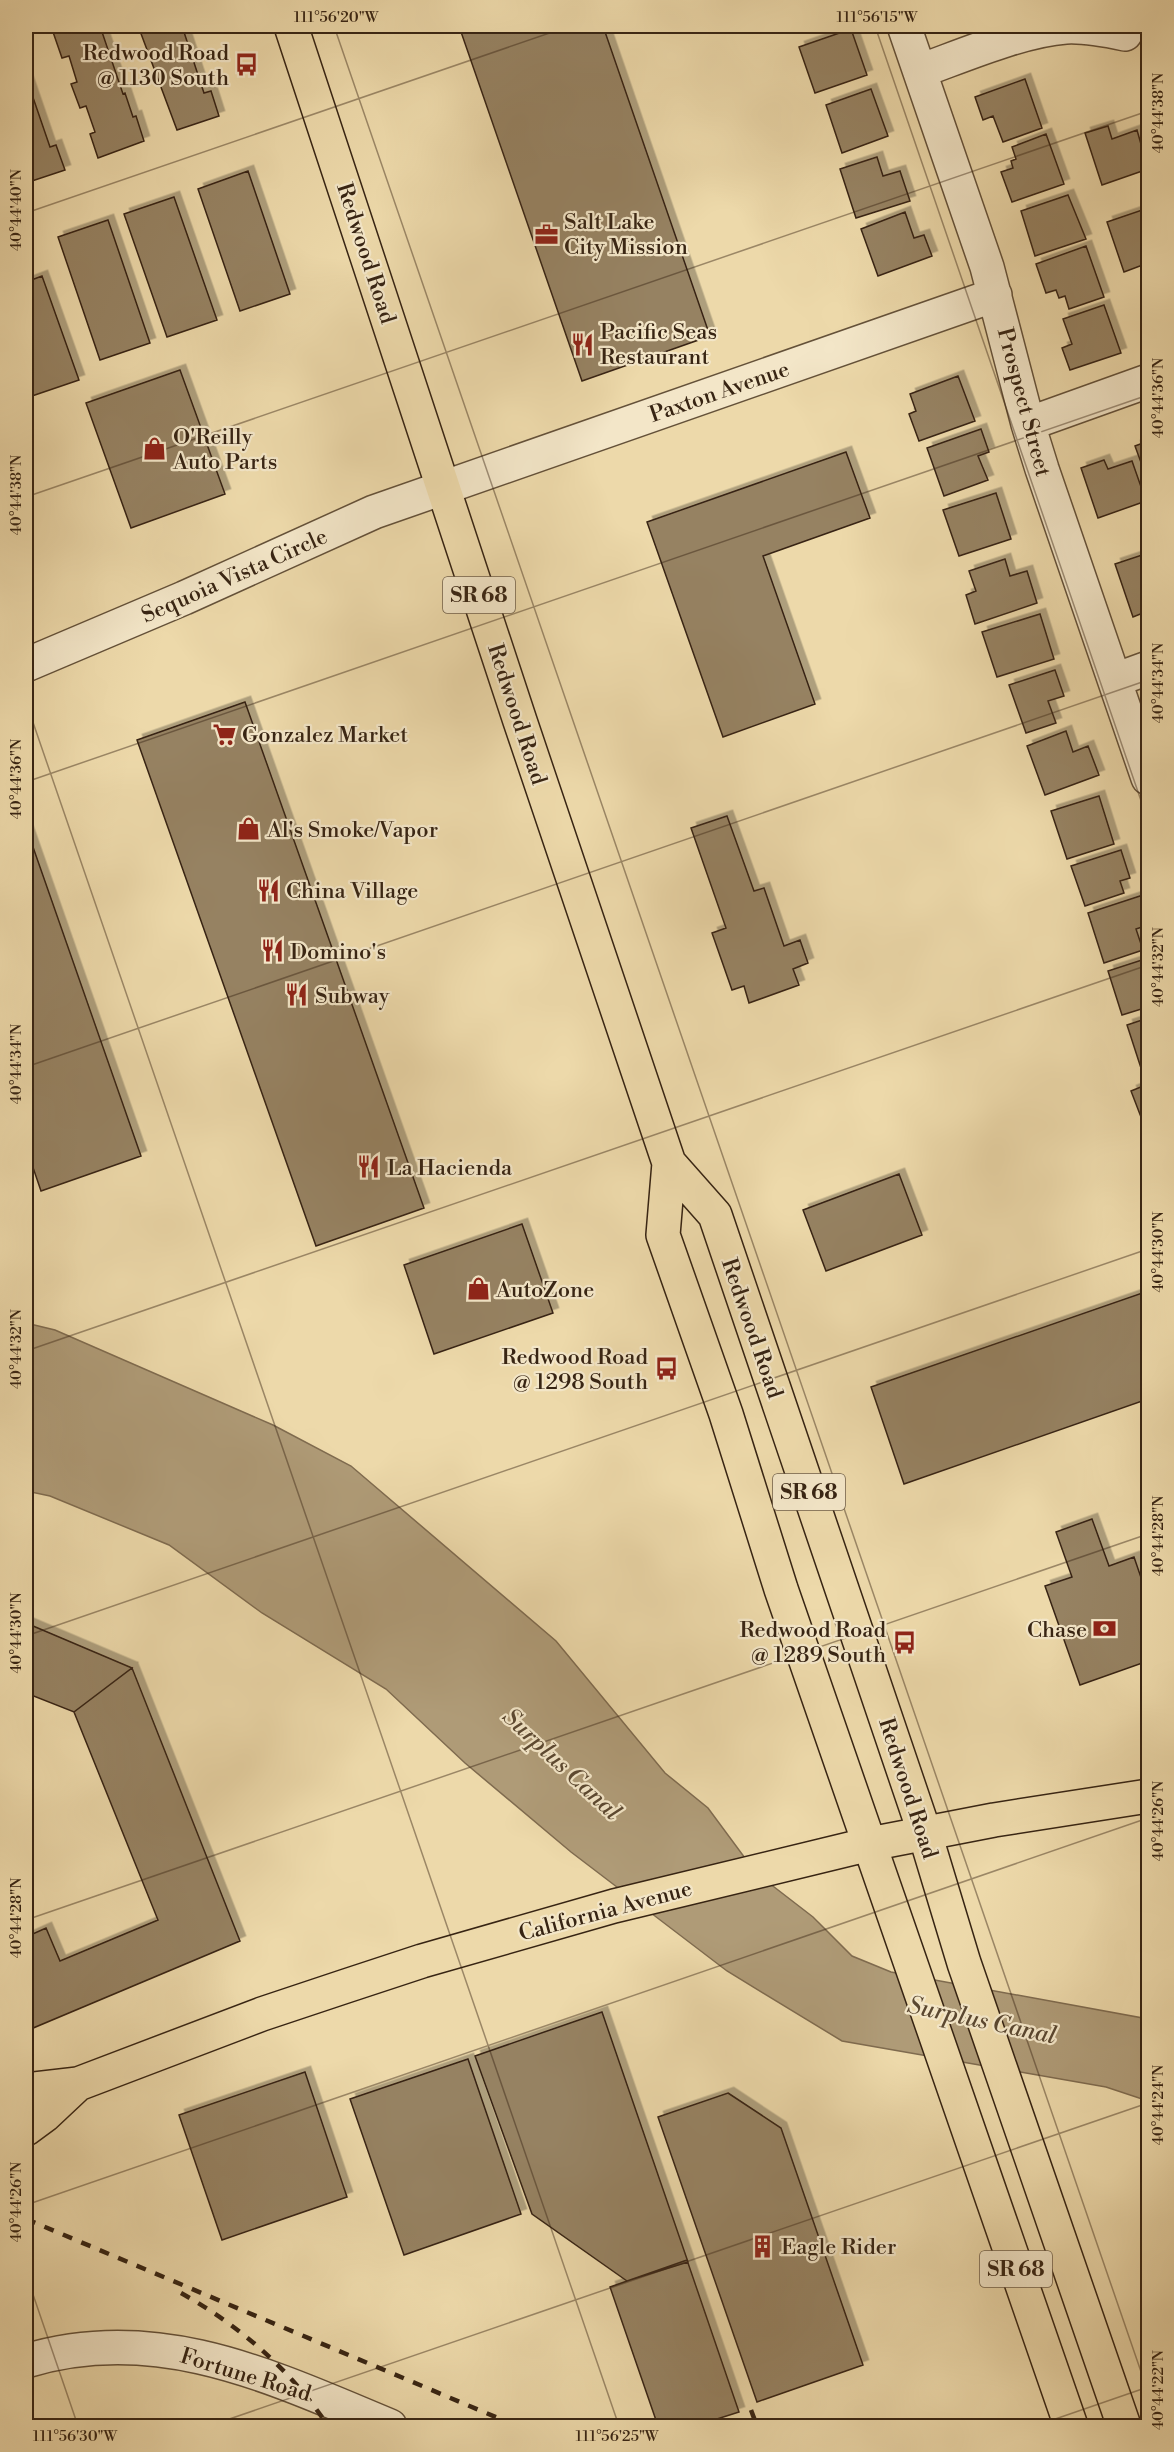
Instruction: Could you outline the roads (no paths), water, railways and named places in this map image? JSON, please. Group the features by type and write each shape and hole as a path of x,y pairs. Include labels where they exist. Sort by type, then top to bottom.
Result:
{"main road":[{"name":"Redwood Road","path":"291,26 520,721 669,1163 715,1215 925,1834 964,1963 1124,2427"},
{"name":"Redwood Road","path":"669,1163 663,1235 726,1414 781,1589 1071,2427"},
{"name":"California Avenue","path":"26,2090 78,2084 262,2014 411,1965 635,1900 870,1844 994,1820 1149,1796"},
{"name":"California Avenue","path":"26,2129 45,2115 78,2084"}],"street":[{"name":"Prospect Street","path":"904,26 995,295 1028,424 1149,778"},
{"path":"920,71 1039,30 1067,27 1096,28 1125,34"},
{"name":"Paxton Avenue","path":"444,487 995,295"},
{"path":"1028,424 1149,381"},
{"name":"Sequoia Vista Circle","path":"26,665 174,602 367,515 444,487"},
{"path":"1115,680 1149,668"},
{"name":"Fortune Road","path":"26,2361 89,2349 129,2348 173,2351 230,2364 296,2386 390,2427"}],"water":[{"name":"Surplus Canal","path":"26,1323 55,1330 273,1425 351,1466 556,1641 665,1773 708,1808 756,1873 813,1917 852,1956 891,1972 1148,2019 1148,2101 1106,2087 842,2041 727,1971 571,1852 465,1763 386,1689 262,1613 169,1545 50,1496 26,1491"}],"railway":[{"path":"26,2219 517,2426"},
{"path":"181,2293 224,2320 263,2351 298,2386 328,2426"},
{"path":"751,2410 757,2426"}],"place":[{"name":"Redwood Road @ 1130 South","path":"247,65"},
{"name":"Salt Lake City Mission","path":"546,234"},
{"name":"Pacific Seas Restaurant","path":"582,344"},
{"name":"O'Reilly Auto Parts","path":"155,449"},
{"name":"Gonzalez Market","path":"224,734"},
{"name":"Al's Smoke/Vapor","path":"249,829"},
{"name":"China Village","path":"268,890"},
{"name":"Domino's","path":"272,951"},
{"name":"Subway","path":"297,995"},
{"name":"La Hacienda","path":"369,1167"},
{"name":"AutoZone","path":"478,1289"},
{"name":"Redwood Road @ 1298 South","path":"666,1369"},
{"name":"Chase","path":"1105,1629"},
{"name":"Redwood Road @ 1289 South","path":"904,1642"},
{"name":"Eagle Rider","path":"763,2246"}]}
